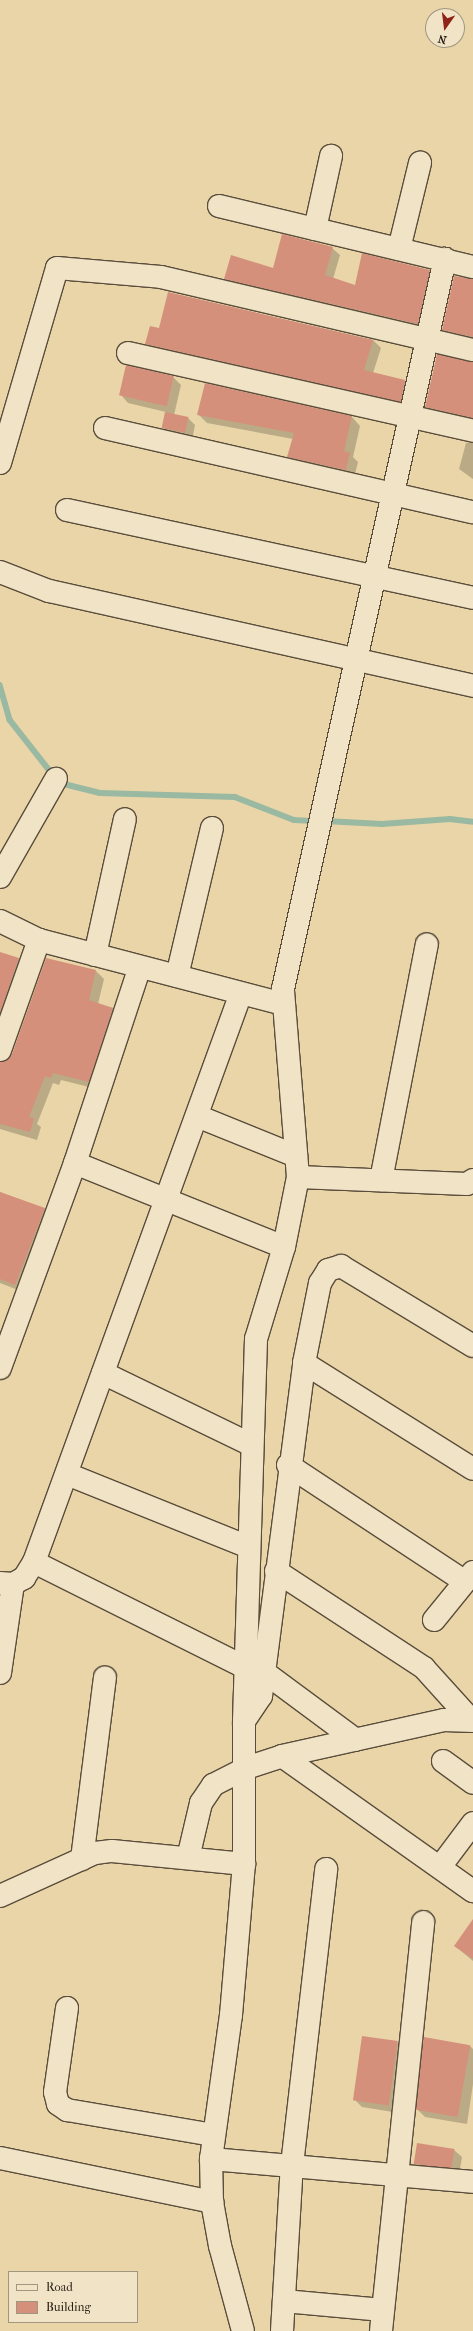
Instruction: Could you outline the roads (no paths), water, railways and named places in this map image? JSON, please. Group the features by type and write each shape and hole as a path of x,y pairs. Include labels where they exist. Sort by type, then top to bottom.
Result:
{"street":[{"path":"315,229 331,156"},
{"path":"399,249 420,163"},
{"path":"219,206 473,266"},
{"path":"255,1669 249,1547 256,1339 284,1247 297,1167 283,989 325,790 445,259"},
{"path":"0,463 57,268 161,277 473,350"},
{"path":"128,353 409,418 473,431"},
{"path":"105,428 473,512"},
{"path":"67,510 374,575 473,598"},
{"path":"0,572 49,591 355,661 473,686"},
{"path":"0,877 56,779"},
{"path":"95,956 125,819"},
{"path":"177,976 212,828"},
{"path":"0,921 39,940 95,956 283,1004"},
{"path":"0,1050 39,940"},
{"path":"381,1180 427,944"},
{"path":"0,1368 75,1163 140,967"},
{"path":"0,1673 6,1583 24,1578 34,1562 241,993"},
{"path":"197,1116 297,1167 381,1180 466,1184 473,1180"},
{"path":"75,1163 284,1247"},
{"path":"243,2331 212,2202 211,2159 231,2015 244,1864 246,1768 244,1721 276,1570 288,1465 304,1363 320,1283 334,1266 341,1266 473,1346"},
{"path":"304,1363 473,1469"},
{"path":"103,1373 252,1445"},
{"path":"288,1465 469,1577 434,1620"},
{"path":"67,1474 249,1547"},
{"path":"34,1562 255,1669 356,1740"},
{"path":"276,1570 424,1668 472,1721"},
{"path":"82,1859 106,1677"},
{"path":"188,1858 201,1802 213,1785 246,1768 282,1756 444,1720 472,1721"},
{"path":"282,1756 440,1867 473,1892"},
{"path":"443,1761 473,1783"},
{"path":"440,1867 473,1823"},
{"path":"0,1896 82,1859 112,1851 244,1864"},
{"path":"282,2331 292,2165 326,1869"},
{"path":"380,2331 423,1922"},
{"path":"67,2008 55,2092 58,2104 67,2110 214,2135"},
{"path":"0,2158 212,2202"},
{"path":"211,2159 396,2174 473,2182"},
{"path":"284,2301 383,2310"}],"waterway":[{"path":"0,685 10,720 54,776"},
{"path":"60,783 100,793 235,797 294,820 315,821"},
{"path":"325,821 382,824 450,819 473,822"}]}
